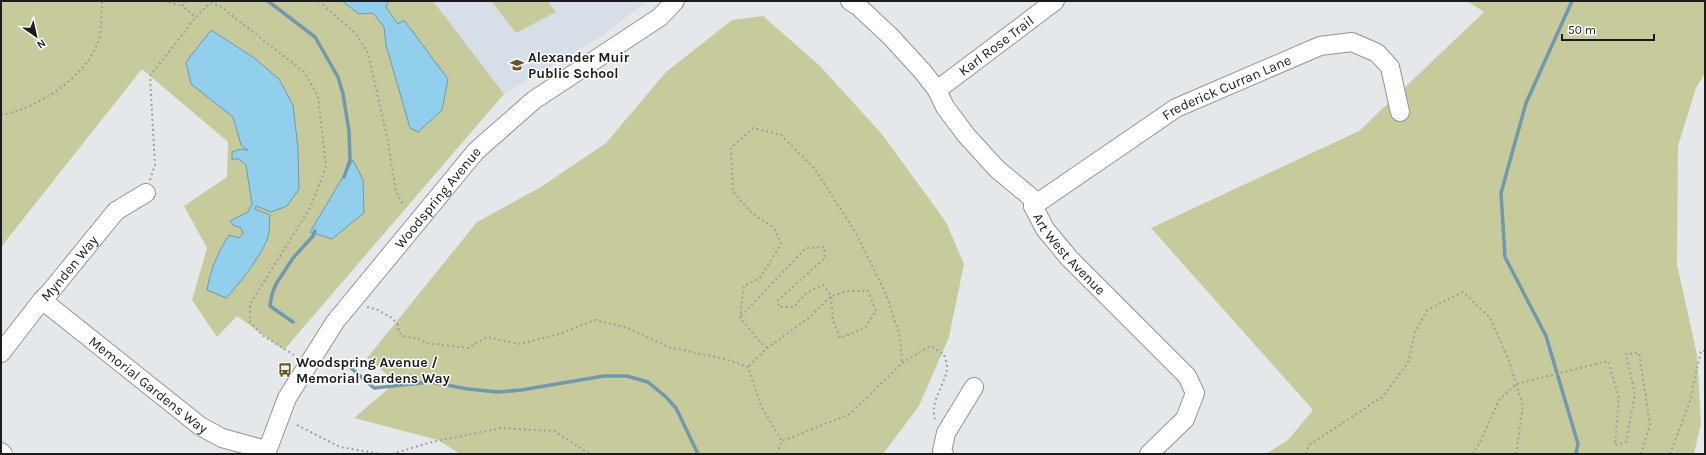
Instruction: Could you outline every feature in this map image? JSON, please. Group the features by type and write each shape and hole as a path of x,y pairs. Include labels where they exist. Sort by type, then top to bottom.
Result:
{"street":[{"name":"Woodspring Avenue","path":"266,452 287,398 335,322 476,151 534,100 660,17 675,1"},
{"name":"Karl Rose Trail","path":"937,90 1055,1"},
{"name":"Art West Avenue","path":"858,3 918,67 937,90 945,107 966,135 997,169 1034,199 1034,206 1045,229 1070,258 1187,376 1195,393 1185,419 1149,454"},
{"name":"Frederick Curran Lane","path":"1034,206 1176,108 1320,46 1352,42 1377,54 1390,67 1400,112"},
{"name":"Mynden Way","path":"1,353 42,300 116,211 146,193"},
{"name":"Memorial Gardens Way","path":"42,300 200,426 222,438 266,452"},
{"path":"944,454 942,451 946,433 974,388"}],"path":[{"path":"1,115 15,112 38,103 58,89 80,70 92,55 100,38 102,1"},
{"path":"164,1 182,6 196,17"},
{"path":"182,6 187,1"},
{"path":"319,1 356,34 368,53 387,138 396,191 403,205"},
{"path":"146,193 155,165 150,76 196,17 210,3 220,6 304,72 318,96 326,167 310,208 250,304 250,322 262,334 294,355"},
{"path":"767,348 758,340 740,317 744,286 760,278 781,244 774,228 753,214 733,192 731,148 753,128 781,135 814,168 856,233 886,294 900,337 902,363"},
{"path":"740,317 806,248 824,247 825,258 778,300 779,307 794,307 806,292 823,286 831,296 833,320 840,338 865,328 876,311 868,291 848,291 831,296 810,317 767,348 748,367"},
{"path":"1306,454 1309,445 1382,397 1408,363 1415,332 1427,310 1463,292 1490,318 1509,361 1523,406 1516,454"},
{"path":"366,307 378,310 392,318 398,325 399,332 403,336 419,339 426,343 468,348 487,337 520,344 559,334 595,320 628,328 668,347 725,360 748,367"},
{"path":"777,454 782,441 850,414 902,363 930,346 944,354 947,368 935,403 934,418 938,426 946,433"},
{"path":"1670,454 1689,404 1701,351 1705,351"},
{"path":"1472,454 1479,444 1499,400 1516,384 1608,361 1619,398 1615,444 1626,442 1635,394 1626,354 1639,353 1650,424 1641,454"},
{"path":"748,367 761,406 782,441"},
{"path":"297,425 340,447 381,454"},
{"path":"392,454 432,442 501,428 554,431 590,454"}],"shaded area":[{"name":"Alexander Muir Public School","path":"433,1 647,1 602,36 504,94"}],"green space":[{"path":"1,1 433,1 504,94 284,350 237,316 217,337 192,300 207,248 184,206 227,177 228,142 142,69 1,247"},
{"path":"491,1 548,1 556,12 516,33"},
{"path":"1467,1 1705,1 1705,73 1696,88 1678,146 1677,264 1697,355 1701,423 1694,454 1266,454 1288,440 1313,410 1151,228 1359,131 1484,12"},
{"path":"763,16 820,66 881,133 946,222 964,264 949,337 919,406 883,454 460,454 438,440 354,418 396,382 367,358 477,222 541,187 606,143 666,72 732,20"}],"water":[{"path":"342,1 388,1 386,7 398,24 404,20 448,79 442,110 418,132 410,128 386,45 384,27 373,13 359,14"},
{"path":"211,30 253,57 279,79 293,105 298,148 299,189 287,206 271,212 256,206 255,209 270,215 268,237 256,260 226,298 207,290 210,275 218,255 229,235 239,238 243,234 241,228 233,225 230,221 248,212 252,204 246,165 239,159 232,159 232,152 240,149 248,150 241,145 233,117 191,84 186,62"},
{"path":"353,160 363,180 364,213 332,239 310,232"}],"waterway":[{"path":"268,1 315,37 338,77 343,94 349,131 350,160 344,177"},
{"path":"1572,1 1526,103 1501,193 1505,257 1546,336 1578,444 1576,454"},
{"path":"293,322 270,306 272,294 276,284 293,258 313,236 315,231"},
{"path":"351,368 374,388 430,382 468,389 498,392 521,390 604,376 627,376 648,382 666,397 676,408 698,454"}],"place":[{"name":"Alexander Muir Public School","path":"517,65"},
{"name":"Woodspring Avenue / Memorial Gardens Way","path":"285,370"}]}
